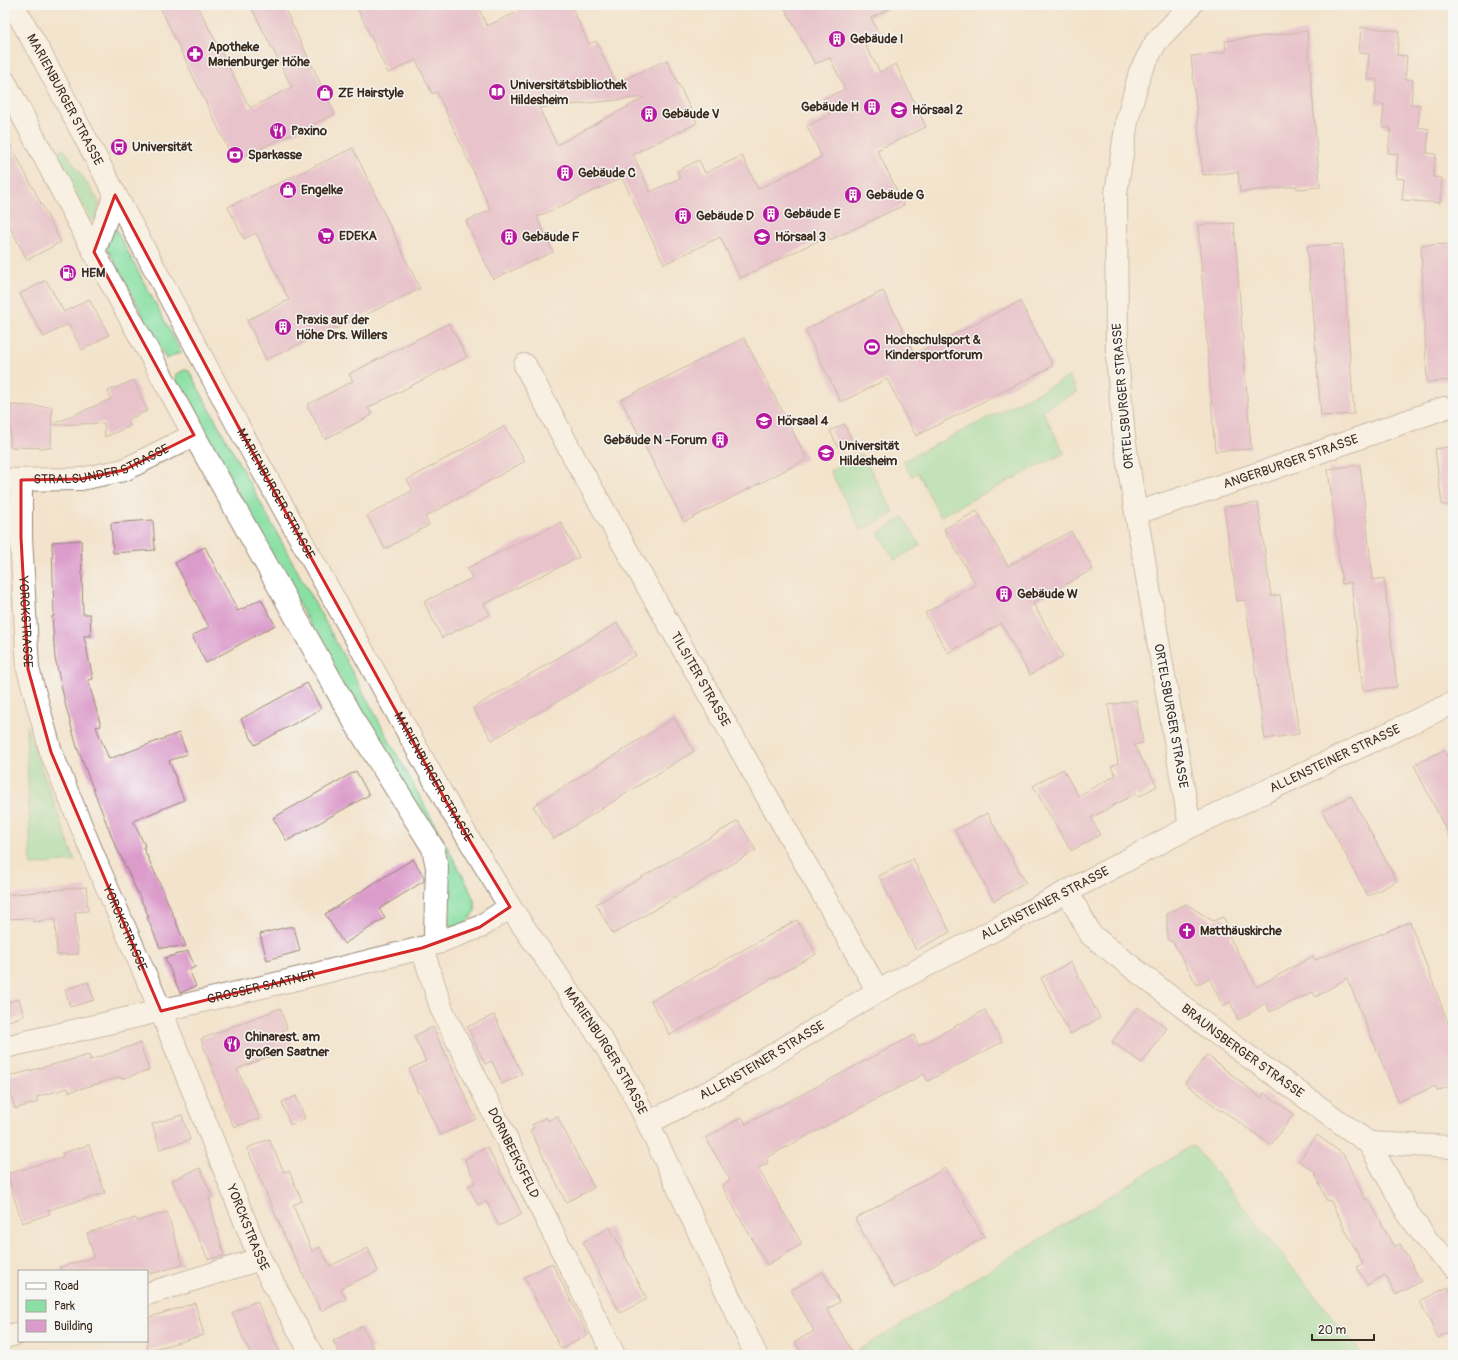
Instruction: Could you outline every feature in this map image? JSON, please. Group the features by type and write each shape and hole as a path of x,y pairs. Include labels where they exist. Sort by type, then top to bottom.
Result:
{"street":[{"name":"MARIENBURGER STRASSE","path":"14,5 238,426 443,796 510,907 600,1038 628,1083 756,1355"},
{"name":"ORTELSBURGER STRASSE","path":"1190,827 1124,437 1117,356 1116,193 1127,121 1140,72 1156,42 1191,5"},
{"path":"6,85 94,252 194,435 355,723 433,848 436,867 435,932 430,945"},
{"path":"94,252 115,195"},
{"name":"TILSITER STRASSE","path":"525,365 580,468 878,991"},
{"name":"ANGERBURGER STRASSE","path":"1136,513 1266,471 1444,408"},
{"name":"STRALSUNDER STRASSE","path":"13,480 81,479 124,470 194,435"},
{"name":"YORCKSTRASSE","path":"13,480 21,537 28,669 51,752 99,869 161,1011 260,1259 312,1355"},
{"name":"ALLENSTEINER STRASSE","path":"648,1123 732,1080 878,991 1067,891 1190,827 1453,703"},
{"name":"BRAUNSBERGER STRASSE","path":"1067,891 1091,935 1220,1036 1369,1142"},
{"name":"GROSSER SAATNER","path":"5,1047 161,1011 430,945 480,927 510,907"},
{"name":"DORNBEEKSFELD","path":"430,945 442,1010 614,1355"},
{"path":"1369,1142 1453,1148"},
{"path":"1369,1142 1407,1212 1430,1244 1453,1266"},
{"path":"148,1294 260,1259"},
{"path":"5,1337 18,1333"}],"highlighted area":[{"path":"115,195 238,426 447,803 510,907 480,927 422,948 161,1011 51,752 28,669 21,537 21,480 81,479 124,470 194,435 94,252"}],"green space":[{"path":"64,149 99,202 97,218 91,220 54,154"},
{"path":"113,224 181,352 166,359 107,248"},
{"path":"185,370 189,371 466,882 475,903 475,911 468,921 458,927 450,926 445,918 444,881 362,719 175,379 176,374"},
{"path":"1069,377 1077,392 1042,410 1064,453 940,516 918,473 911,476 903,461"},
{"path":"862,454 894,513 861,530 830,471"},
{"path":"903,517 920,545 895,560 878,533"},
{"path":"26,726 75,861 31,865"},
{"path":"1193,1145 1363,1355 851,1355"}],"building":[{"path":"159,5 197,5 250,108 292,87 250,5 283,5 335,114 234,161"},
{"path":"356,5 477,5 487,26 532,5 571,5 589,44 596,41 616,83 667,60 697,123 633,154 650,192 680,178 677,171 699,160 705,173 742,156 758,189 822,157 807,126 830,115 823,99 845,89 830,58 815,64 783,5 897,5 871,18 880,35 864,43 880,72 896,64 926,127 877,150 904,205 830,240 828,236 740,278 720,237 664,264 622,178 537,217 553,252 493,279 466,221 491,210 437,92 432,94 416,60 388,73","holes":["645,97 557,145 539,108"]},
{"path":"1361,27 1399,31 1397,55 1407,56 1405,79 1413,80 1411,104 1420,105 1418,127 1429,129 1427,153 1436,154 1433,177 1442,178 1440,203 1402,200 1404,179 1396,178 1398,154 1388,153 1391,128 1382,127 1384,104 1375,104 1377,80 1367,79 1369,54 1359,53"},
{"path":"1307,31 1320,187 1297,189 1297,186 1240,192 1238,172 1203,175 1191,56 1226,52 1225,41"},
{"path":"5,134 61,242 27,260 5,217"},
{"name":"EDEKA","path":"353,148 420,289 266,360 247,320 289,300 256,233 244,239 228,207"},
{"path":"1234,223 1251,449 1215,451 1198,225"},
{"path":"1342,244 1354,414 1321,416 1307,246"},
{"path":"1453,244 1453,380 1427,382 1421,245"},
{"path":"46,280 64,312 89,299 109,335 82,350 68,324 44,337 20,294"},
{"path":"883,291 915,354 1020,301 1053,366 916,436 887,379 841,402 805,330"},
{"path":"449,323 467,357 368,408 372,415 325,439 307,405 353,381 349,374"},
{"name":"Gebäude N -Forum","path":"744,338 807,459 684,522 621,400"},
{"path":"134,380 147,411 127,420 130,426 105,437 104,423 53,424 111,399 108,391"},
{"path":"11,405 52,407 51,448 10,447"},
{"path":"844,424 852,440 838,447 830,431"},
{"path":"505,426 525,461 425,517 429,525 385,549 367,516 413,490 407,480"},
{"path":"1453,446 1453,505 1442,505 1435,449"},
{"path":"1360,465 1373,580 1384,578 1397,687 1363,690 1351,582 1342,584 1328,469"},
{"path":"1258,503 1271,596 1280,595 1299,734 1265,739 1245,600 1237,601 1224,507"},
{"name":"Gebäude W","path":"977,511 1008,566 1071,531 1093,569 1033,603 1063,656 1030,675 1001,623 948,653 925,613 976,585 944,529"},
{"path":"153,520 155,550 113,553 111,523"},
{"path":"561,522 579,557 484,604 490,614 442,638 424,602 472,578 467,568"},
{"path":"81,540 83,614 90,614 91,636 84,636 93,679 88,680 101,726 96,727 109,759 179,733 187,754 169,761 184,800 133,821 145,846 143,847 186,946 160,948 147,917 149,917 113,840 77,747 66,707 55,658 52,616 54,616 52,542"},
{"path":"205,547 238,611 261,599 275,625 206,663 192,636 209,627 175,563"},
{"path":"617,623 636,655 492,740 473,708"},
{"path":"307,683 321,709 255,745 241,719"},
{"path":"1136,700 1143,743 1134,745 1157,786 1138,797 1136,793 1091,818 1100,835 1071,851 1033,786 1063,769 1078,796 1116,775 1111,767 1118,763 1108,705"},
{"path":"674,718 694,751 553,839 533,806"},
{"path":"1444,750 1453,769 1453,844 1414,765"},
{"path":"356,771 369,795 287,841 273,818"},
{"path":"1351,796 1397,881 1368,896 1322,811"},
{"path":"987,813 1026,883 994,901 955,830"},
{"path":"738,821 756,850 613,934 596,904"},
{"path":"413,859 424,877 424,881 379,909 385,918 344,944 325,914"},
{"path":"913,859 950,932 916,950 879,876"},
{"path":"86,887 88,911 75,912 78,954 57,955 55,919 33,922 33,918 5,919 5,895"},
{"path":"1186,904 1213,921 1223,917 1232,933 1229,936 1257,987 1313,956 1315,960 1410,922 1453,1036 1453,1085 1437,1091 1435,1086 1398,1102 1347,978 1316,997 1313,992 1270,1012 1266,1003 1239,1020 1230,1002 1223,1006 1209,978 1197,985 1173,942 1167,939 1167,914"},
{"path":"797,920 816,954 670,1035 651,1001"},
{"path":"287,927 294,927 300,951 267,960 260,934"},
{"path":"188,951 195,967 189,970 196,986 180,993 165,958"},
{"path":"1071,962 1100,1018 1070,1034 1041,978"},
{"path":"88,982 94,1000 70,1007 65,990"},
{"path":"19,999 24,1016 5,1022 5,1003"},
{"path":"1138,1007 1167,1028 1142,1063 1112,1042"},
{"path":"280,1008 287,1028 283,1030 290,1048 237,1069 260,1119 234,1127 223,1103 225,1102 201,1039"},
{"path":"985,1010 1002,1042 928,1081 924,1074 766,1158 768,1163 758,1168 802,1244 767,1265 722,1186 730,1180 706,1138 742,1117 746,1124 914,1035 919,1046"},
{"path":"494,1015 522,1074 502,1084 492,1061 485,1064 467,1027"},
{"path":"433,1027 476,1119 440,1135 420,1092 418,1093 409,1069 426,1061 414,1036"},
{"path":"140,1043 149,1070 121,1079 120,1077 69,1092 68,1088 37,1097 38,1102 15,1109 6,1077 89,1055 90,1060"},
{"path":"1207,1055 1261,1098 1264,1093 1294,1114 1271,1145 1222,1110 1221,1111 1185,1083"},
{"path":"296,1096 305,1118 290,1125 282,1102"},
{"path":"182,1115 190,1140 160,1149 152,1124"},
{"path":"557,1116 594,1188 566,1202 530,1130 534,1128 532,1125 546,1117 548,1121"},
{"path":"1317,1135 1344,1155 1365,1200 1368,1198 1394,1247 1400,1244 1421,1281 1396,1295 1385,1275 1367,1285 1357,1267 1363,1264 1330,1200 1327,1201 1314,1171 1299,1161"},
{"path":"269,1139 284,1172 289,1171 302,1201 293,1205 312,1251 320,1247 330,1266 368,1248 378,1271 341,1288 346,1299 321,1311 285,1237 247,1148"},
{"path":"89,1145 105,1193 48,1210 50,1214 22,1223 7,1174 63,1157 62,1153"},
{"path":"487,1147 522,1214 499,1226 486,1201 478,1205 468,1186 475,1183 465,1159"},
{"path":"200,1168 212,1196 209,1198 224,1256 208,1259 172,1180"},
{"path":"945,1168 984,1237 894,1288 855,1219"},
{"path":"167,1212 183,1265 150,1274 148,1270 61,1270 60,1267 94,1257 87,1233 136,1218 137,1221"},
{"path":"610,1227 647,1299 620,1313 583,1242"},
{"path":"552,1263 588,1335 561,1349 524,1277"},
{"path":"823,1272 840,1302 827,1309 854,1355 803,1355 795,1342 814,1331 791,1290"},
{"path":"1448,1287 1453,1297 1453,1330 1438,1338 1420,1301"},
{"path":"257,1301 281,1355 251,1355 232,1313"},
{"path":"195,1303 204,1335 147,1351 148,1318"},
{"path":"362,1326 373,1348 369,1350 372,1355 341,1355 333,1341"}],"place":[{"name":"Gebäude I","path":"837,39"},
{"name":"Apotheke Marienburger Höhe","path":"195,54"},
{"name":"Universitätsbibliothek Hildesheim","path":"497,92"},
{"name":"ZE Hairstyle","path":"325,93"},
{"name":"Gebäude H","path":"872,107"},
{"name":"Hörsaal 2","path":"899,110"},
{"name":"Gebäude V","path":"649,114"},
{"name":"Paxino","path":"278,131"},
{"name":"Universität","path":"119,147"},
{"name":"Sparkasse","path":"235,155"},
{"name":"Gebäude C","path":"565,173"},
{"name":"Engelke","path":"288,190"},
{"name":"Gebäude G","path":"853,195"},
{"name":"Gebäude E","path":"771,214"},
{"name":"Gebäude D","path":"683,216"},
{"name":"EDEKA","path":"326,236"},
{"name":"Gebäude F","path":"509,237"},
{"name":"Hörsaal 3","path":"762,237"},
{"name":"HEM","path":"68,273"},
{"name":"Praxis auf der Höhe Drs. Willers","path":"283,327"},
{"name":"Hochschulsport & Kindersportforum","path":"872,347"},
{"name":"Hörsaal 4","path":"764,421"},
{"name":"Gebäude N -Forum","path":"720,440"},
{"name":"Universität Hildesheim","path":"826,453"},
{"name":"Gebäude W","path":"1004,594"},
{"name":"Matthäuskirche","path":"1187,931"},
{"name":"Chinarest. am großen Saatner","path":"232,1044"}]}
